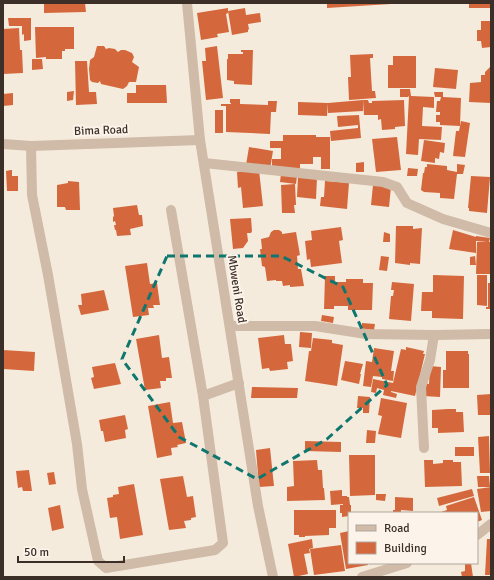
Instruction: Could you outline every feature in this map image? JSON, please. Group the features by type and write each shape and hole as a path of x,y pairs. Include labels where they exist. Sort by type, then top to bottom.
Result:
{"street":[{"name":"Mbweni Road","path":"187,3 200,140 258,506 273,577"},
{"name":"Bima Road","path":"3,144 30,146 200,140"},
{"path":"30,146 32,195 48,275 77,444 82,489 98,561 106,568 216,550 223,543 203,396 171,210"},
{"path":"204,163 383,182 397,187 407,203 443,219 491,232"},
{"path":"230,326 315,326 366,334 491,334"},
{"path":"424,448 421,387 430,360 434,335"},
{"path":"203,396 239,383"},
{"path":"478,533 491,524"},
{"path":"362,577 404,564"}],"highlighted area":[{"path":"167,256 281,256 343,287 387,385 327,439 257,479 179,437 122,359"}],"building":[{"path":"44,3 85,3 86,12 44,13"},
{"path":"327,3 391,3 391,4 327,8"},
{"path":"469,3 491,3 491,8 469,8"},
{"path":"228,8 228,13 226,14 229,32 217,34 218,37 201,40 197,13"},
{"path":"245,8 246,15 260,13 261,22 248,24 248,32 232,35 228,11"},
{"path":"8,18 31,18 31,40 24,41 22,26 9,26"},
{"path":"481,21 491,21 491,47 482,48 481,41 477,41 477,30 481,30"},
{"path":"35,27 74,27 74,49 65,49 65,51 62,51 62,59 46,59 46,57 36,58"},
{"path":"19,28 23,73 3,74 3,29"},
{"path":"97,46 104,46 106,49 115,49 118,52 125,50 132,53 134,57 132,62 139,67 136,82 129,82 123,89 101,84 100,81 98,83 92,82 90,80 89,69 90,60 94,57"},
{"path":"217,46 223,98 206,100 202,61 206,61 205,48"},
{"path":"241,50 253,50 252,85 234,84 234,81 227,80 228,54 243,54"},
{"path":"373,54 373,58 370,58 372,91 375,91 376,98 349,100 348,77 351,77 350,55"},
{"path":"393,56 416,56 416,88 388,88 388,65 393,65"},
{"path":"32,59 42,59 43,69 32,70"},
{"path":"75,61 87,61 89,92 96,92 97,104 76,105"},
{"path":"491,66 491,103 469,102 470,83 481,82 481,75 485,75 485,72"},
{"path":"435,68 458,70 456,89 433,87"},
{"path":"136,85 166,85 167,103 127,103 127,93 136,93"},
{"path":"400,89 410,89 411,96 434,97 434,108 423,107 422,126 442,127 441,140 419,139 418,155 406,154 409,96 400,97"},
{"path":"74,91 73,100 67,101 67,92"},
{"path":"434,92 443,92 443,97 461,98 460,126 440,125 440,122 436,122 436,115 440,115 440,112 436,112 437,101 440,101 441,97 435,97"},
{"path":"13,93 13,105 3,106 3,94"},
{"path":"230,99 240,99 240,104 268,105 268,101 277,101 276,112 271,112 270,134 226,132 226,106 221,106 221,104 231,104"},
{"path":"363,100 363,111 328,113 328,103"},
{"path":"363,100 368,100 369,103 372,103 372,101 404,100 405,126 395,127 395,129 382,130 381,119 378,120 378,115 364,115"},
{"path":"298,102 328,103 327,116 298,115"},
{"path":"215,110 223,110 223,133 215,133"},
{"path":"359,115 361,138 331,141 330,131 358,128 358,125 338,127 337,116"},
{"path":"461,121 470,123 465,157 453,156 456,131 459,131"},
{"path":"283,135 316,135 316,137 330,137 330,169 321,169 321,157 313,157 313,164 300,164 300,169 272,169 272,159 281,159 281,148 270,148 270,141 283,141"},
{"path":"397,137 401,170 376,172 372,139"},
{"path":"424,140 445,143 444,153 440,152 439,159 435,158 435,163 421,161"},
{"path":"249,147 273,151 270,169 246,165"},
{"path":"364,162 364,172 356,172 356,163"},
{"path":"427,164 447,166 447,170 457,172 457,164 465,165 463,174 457,174 454,199 440,198 440,193 424,192 421,190 423,173 425,167 427,167"},
{"path":"408,168 418,169 417,176 407,176"},
{"path":"12,170 12,176 18,176 18,191 7,191 6,171"},
{"path":"259,170 263,206 243,208 241,187 238,188 237,172"},
{"path":"281,174 297,176 296,184 280,182"},
{"path":"471,176 490,177 487,213 469,211"},
{"path":"298,177 317,178 316,199 297,197"},
{"path":"68,181 79,182 80,210 66,210 65,207 57,207 57,185 68,183"},
{"path":"325,181 349,183 347,209 320,206 321,197 324,197"},
{"path":"295,184 295,213 282,213 281,185"},
{"path":"373,185 391,187 389,207 371,205"},
{"path":"137,205 139,215 142,215 143,226 130,229 131,235 117,236 114,225 116,225 115,221 113,222 113,208"},
{"path":"251,218 252,231 251,233 247,233 248,241 243,248 233,249 230,219"},
{"path":"396,226 413,226 413,229 422,228 420,264 410,263 410,265 395,263"},
{"path":"341,227 343,240 339,241 342,263 311,267 310,259 307,260 305,241 312,240 311,231"},
{"path":"274,230 279,230 282,234 296,232 300,255 297,256 298,269 301,269 304,286 290,287 290,285 283,286 282,281 267,281 265,267 262,266 260,249 262,249 261,239 269,237 271,232"},
{"path":"453,230 476,237 476,253 449,249"},
{"path":"384,232 390,234 390,242 383,242"},
{"path":"476,236 490,238 491,274 476,274 477,242 487,242 476,241"},
{"path":"381,256 389,257 387,271 379,270"},
{"path":"475,256 476,265 470,265 470,257"},
{"path":"147,263 150,284 157,283 160,305 153,305 154,308 148,308 149,315 133,317 125,266"},
{"path":"433,275 464,276 463,319 432,318 432,311 421,311 422,292 433,292"},
{"path":"477,275 487,275 487,306 477,305"},
{"path":"325,276 335,276 335,282 346,282 346,279 363,279 363,283 373,283 372,310 348,310 348,306 334,306 334,309 324,309"},
{"path":"392,282 414,284 411,321 389,319 391,296 393,296 394,290 391,290"},
{"path":"488,283 491,283 491,309 486,309 486,307 488,307"},
{"path":"104,290 109,310 81,315 78,305 82,305 81,294"},
{"path":"322,315 334,317 333,323 321,321"},
{"path":"362,323 375,324 374,330 362,329"},
{"path":"300,332 312,333 311,348 299,347"},
{"path":"159,335 162,358 169,357 172,378 166,378 166,381 160,381 161,388 145,390 136,339"},
{"path":"284,335 285,344 291,344 293,361 287,362 288,369 270,371 269,368 262,369 258,338"},
{"path":"313,338 332,340 332,343 343,345 337,386 305,381 309,351 311,351"},
{"path":"406,347 424,351 423,354 425,354 415,396 391,391 397,394 396,398 383,395 384,390 377,388 376,393 371,392 373,379 393,383 401,349 406,350"},
{"path":"374,348 394,351 391,371 394,371 393,381 382,379 382,377 373,376 371,387 363,386 366,361 372,362"},
{"path":"3,350 35,352 34,371 3,369"},
{"path":"446,351 468,351 469,388 443,388 443,370 446,370"},
{"path":"345,361 363,364 359,384 341,380"},
{"path":"115,363 121,384 94,389 91,378 94,377 92,367"},
{"path":"430,366 441,367 440,397 423,396 424,383 429,384"},
{"path":"252,387 298,388 297,398 251,398"},
{"path":"491,394 491,415 478,415 477,395"},
{"path":"358,396 370,397 369,413 363,413 363,408 357,408"},
{"path":"381,398 407,403 401,438 378,434 382,416 378,415"},
{"path":"170,402 173,423 182,422 186,443 177,445 178,447 171,448 172,455 157,458 148,406"},
{"path":"456,409 456,412 463,412 464,432 438,433 438,428 432,428 432,410"},
{"path":"125,415 128,429 125,430 126,438 105,442 99,420"},
{"path":"367,430 376,431 375,443 366,443"},
{"path":"489,436 490,473 480,473 478,437"},
{"path":"305,441 341,442 341,452 305,451"},
{"path":"455,447 474,447 474,456 455,456"},
{"path":"270,448 274,486 259,487 256,450"},
{"path":"349,455 375,455 375,495 350,496"},
{"path":"317,460 318,470 322,470 325,500 287,501 287,487 294,486 293,461"},
{"path":"424,460 433,460 433,464 443,463 443,460 461,462 462,486 425,487"},
{"path":"29,470 32,491 23,491 22,487 18,488 16,471"},
{"path":"54,472 56,484 49,485 47,473"},
{"path":"183,476 187,497 193,496 196,517 191,518 191,520 184,521 186,528 169,530 160,479"},
{"path":"477,476 489,476 490,487 478,487"},
{"path":"134,484 143,535 120,539 117,517 110,518 107,498 119,494 118,487"},
{"path":"491,487 491,511 481,512 477,489"},
{"path":"472,489 474,496 439,506 437,498"},
{"path":"342,490 342,496 349,497 351,512 348,512 348,516 342,517 342,513 340,513 340,505 343,504 331,505 330,491"},
{"path":"376,494 386,494 385,501 376,500"},
{"path":"395,497 413,498 413,511 401,510 401,512 393,512 393,510 395,510"},
{"path":"474,497 482,520 478,522 478,512 441,512 447,510 446,506"},
{"path":"60,505 64,528 52,531 48,508"},
{"path":"294,510 336,510 336,528 329,528 329,535 299,537 299,535 294,535"},
{"path":"348,531 348,564 368,565 346,569 340,533"},
{"path":"312,539 313,548 309,549 310,553 304,554 308,574 294,577 288,544"},
{"path":"487,539 491,539 491,575 485,575"},
{"path":"341,545 345,571 314,575 310,549"},
{"path":"465,564 471,564 473,577 462,577 461,572 465,571"}]}
